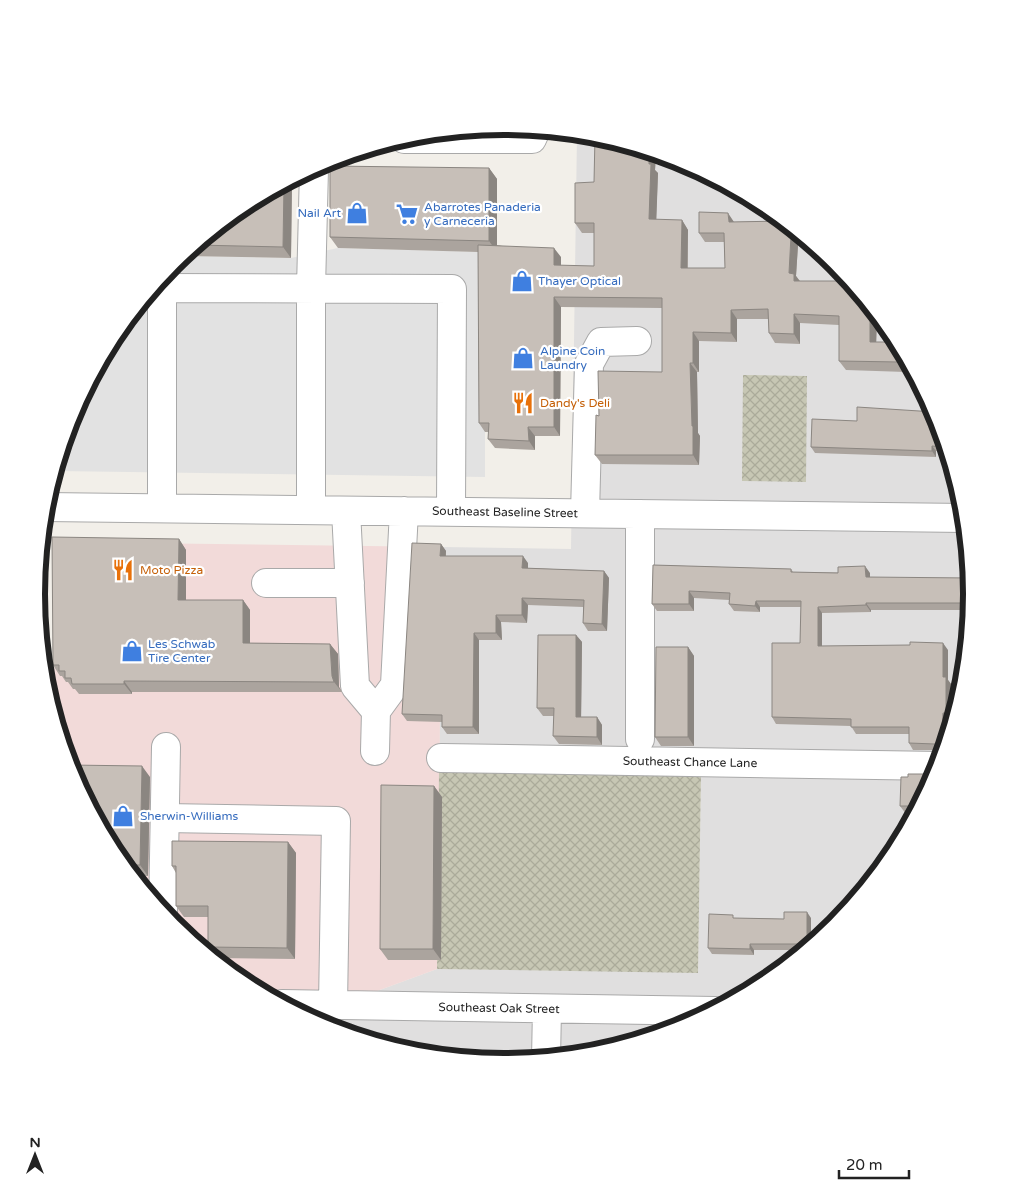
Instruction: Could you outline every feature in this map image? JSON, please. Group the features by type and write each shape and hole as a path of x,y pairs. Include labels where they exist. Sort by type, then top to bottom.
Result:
{"street":[{"path":"445,139 532,139 533,136"},
{"path":"311,510 311,288 314,177"},
{"path":"163,288 452,289 451,512"},
{"path":"158,293 162,508"},
{"path":"585,513 589,364 601,342 638,341"},
{"name":"Southeast Baseline Street","path":"54,507 957,518"},
{"path":"346,511 355,686 376,711"},
{"path":"375,752 376,711 395,686 404,511"},
{"path":"640,514 640,739"},
{"path":"266,582 350,583"},
{"path":"163,902 166,747"},
{"name":"Southeast Chance Lane","path":"441,758 931,766"},
{"path":"165,818 336,821 333,1005"},
{"name":"Southeast Oak Street","path":"296,1004 700,1011"},
{"path":"546,1053 547,1009"}],"shaded area":[{"path":"577,141 623,151 680,170 734,197 784,230 829,270 869,315 887,340 917,392 940,447 955,505 963,565 964,595 960,655 955,685 940,743 917,798 887,850 869,875 829,920 784,960 760,977 708,1007 680,1020 623,1039 564,1051 535,1054 474,1054 415,1046 386,1039 315,1014 437,969 698,972 701,775 439,772 442,547 571,549"},
{"path":"338,248 485,252 485,477 62,471 80,419 107,365 140,315 180,270 195,256 291,258"},
{"path":"743,375 807,376 806,482 742,481"},
{"path":"55,542 442,547 437,969 315,1014 275,993 225,960 180,920 159,898 122,850 92,798 80,771 69,743 54,686"},
{"path":"439,772 701,775 698,973 437,969"}],"building":[{"path":"595,144 649,159 649,164 651,164 649,219 682,220 681,268 725,268 724,233 699,233 699,212 728,213 729,222 772,221 791,236 789,273 794,274 794,281 840,281 870,316 870,342 888,342 899,362 839,361 839,316 794,314 794,334 769,333 768,309 731,310 731,333 693,332 693,363 690,363 693,455 595,455 596,415 599,416 598,371 662,372 662,298 554,297 554,427 528,427 529,441 488,439 489,423 479,423 478,245 554,248 554,265 594,266 594,223 575,223 575,183 594,182"},
{"path":"340,166 489,168 489,241 330,237 330,170"},
{"path":"284,192 283,247 207,245 249,213"},
{"path":"857,407 926,411 940,447 932,446 932,451 811,447 812,419 857,421"},
{"path":"52,537 179,539 178,600 243,600 243,643 330,644 334,682 124,681 124,684 72,684 71,678 65,678 65,671 59,671 59,665 53,665"},
{"path":"412,543 441,544 440,556 523,556 522,568 604,571 602,624 583,623 584,600 522,598 522,615 496,615 496,633 474,633 473,727 442,727 442,715 402,714"},
{"path":"653,565 791,569 791,572 838,573 838,567 865,566 866,577 963,578 964,603 866,603 866,605 818,607 818,646 910,645 910,642 943,643 943,677 946,677 946,713 943,713 942,735 939,745 909,743 909,727 851,727 851,719 772,717 772,643 800,643 801,601 756,601 755,606 729,604 730,593 689,591 689,604 652,604"},
{"path":"538,635 576,635 576,717 597,717 597,737 553,736 554,708 537,708"},
{"path":"656,647 688,647 688,737 655,737"},
{"name":"Sherwin-Williams","path":"78,765 142,766 140,865 133,865 122,850 92,798"},
{"path":"908,774 928,774 912,807 900,806 901,777 908,777"},
{"path":"381,785 434,786 433,949 380,949"},
{"path":"172,841 288,842 287,948 210,947 208,945 208,906 176,906 176,866 172,866"},
{"path":"784,912 807,912 807,940 802,944 750,944 750,949 708,948 709,914 733,915 733,918 784,919"}],"place":[{"name":"Nail Art","path":"357,213"},
{"name":"Abarrotes Panaderia y Carneceria","path":"407,214"},
{"name":"Thayer Optical","path":"522,281"},
{"name":"Alpine Coin Laundry","path":"523,358"},
{"name":"Dandy's Deli","path":"523,403"},
{"name":"Moto Pizza","path":"123,570"},
{"name":"Les Schwab Tire Center","path":"132,651"},
{"name":"Sherwin-Williams","path":"123,816"}]}
